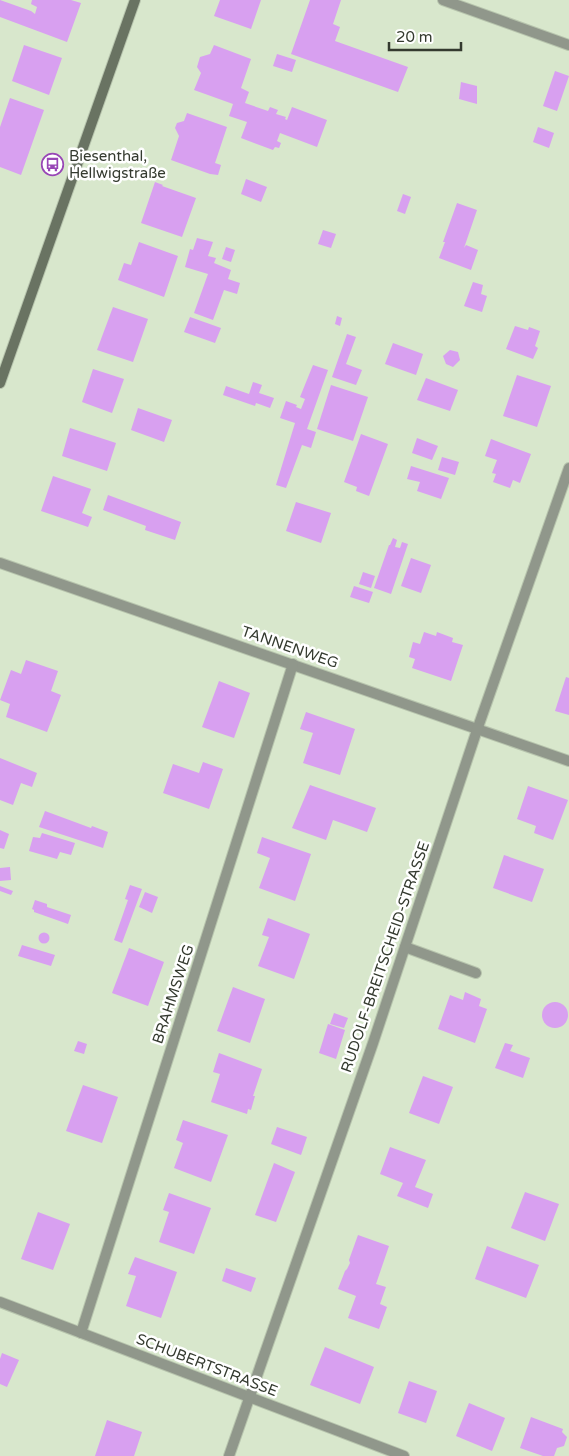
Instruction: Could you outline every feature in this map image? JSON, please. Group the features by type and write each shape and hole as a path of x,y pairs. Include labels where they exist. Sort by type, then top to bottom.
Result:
{"main road":[{"path":"0,383 135,0"}],"street":[{"path":"443,0 569,45"},
{"name":"RUDOLF-BREITSCHEID-STRASSE","path":"229,1456 477,730 569,468"},
{"name":"TANNENWEG","path":"0,563 569,761"},
{"name":"BRAHMSWEG","path":"81,1333 293,664"},
{"path":"404,947 476,973"},
{"name":"SCHUBERTSTRASSE","path":"0,1302 404,1456"}],"building":[{"path":"0,0 35,14 37,7 31,4 32,0 71,0 81,3 67,42 0,17"},
{"path":"220,0 261,0 251,29 214,16"},
{"path":"310,0 341,0 333,24 340,27 335,41 408,67 398,92 291,54"},
{"path":"24,45 62,58 49,95 12,81"},
{"path":"214,45 251,59 241,88 249,92 245,103 268,111 270,107 278,110 276,114 286,117 285,119 287,120 292,107 327,120 317,147 280,133 277,141 281,143 279,148 275,147 273,150 241,138 247,122 229,116 233,104 194,90 201,73 197,67 200,57 210,54"},
{"path":"277,54 296,60 292,72 273,66"},
{"path":"555,71 569,76 557,111 543,106"},
{"path":"461,82 477,86 477,104 459,99"},
{"path":"10,98 44,110 21,175 0,167 0,127"},
{"path":"187,113 227,127 215,163 221,165 218,175 171,160 179,136 175,128 177,123 184,121"},
{"path":"538,127 554,133 549,148 533,142"},
{"path":"246,179 267,187 261,202 241,194"},
{"path":"155,182 196,198 182,237 141,223"},
{"path":"403,194 411,197 405,214 397,211"},
{"path":"457,203 477,210 464,248 466,245 478,250 471,270 439,258"},
{"path":"323,230 336,234 331,248 318,244"},
{"path":"197,238 213,242 208,256 216,258 214,263 231,270 228,279 240,283 237,294 224,290 213,320 194,313 208,274 185,267 190,249 193,250"},
{"path":"139,242 178,256 164,297 118,280 124,263 131,265"},
{"path":"226,247 235,250 231,262 222,259"},
{"path":"473,282 483,285 481,294 487,296 482,312 464,306"},
{"path":"113,307 148,319 133,362 97,350"},
{"path":"337,316 342,318 340,326 335,324"},
{"path":"190,317 221,328 215,343 184,332"},
{"path":"515,326 528,330 529,327 540,331 535,346 538,348 533,359 506,349"},
{"path":"347,334 356,337 346,364 362,370 356,385 332,377"},
{"path":"393,343 423,354 416,375 385,364"},
{"path":"450,350 458,352 460,360 453,367 446,364 443,356"},
{"path":"313,365 328,370 307,429 316,432 311,448 302,445 286,488 276,485 295,423 280,418 286,401 297,405 296,407 301,409 305,399 300,397"},
{"path":"93,369 124,379 112,413 82,402"},
{"path":"517,375 551,386 537,427 503,416"},
{"path":"426,378 458,390 450,411 417,400"},
{"path":"253,382 262,385 259,393 274,398 270,408 256,403 255,406 223,395 226,386 249,394"},
{"path":"331,385 368,397 353,441 317,429"},
{"path":"138,408 172,420 164,442 131,430"},
{"path":"70,428 116,443 107,471 62,456"},
{"path":"361,434 388,444 369,496 356,491 357,487 344,482"},
{"path":"417,438 438,446 432,460 412,453"},
{"path":"491,439 531,454 520,483 513,480 510,488 493,482 496,474 492,473 497,460 485,456"},
{"path":"442,457 459,462 455,475 438,470"},
{"path":"411,466 449,478 441,499 417,491 420,482 407,479"},
{"path":"53,476 91,489 82,513 92,517 88,527 41,511"},
{"path":"108,495 181,522 175,540 145,530 146,526 103,510"},
{"path":"296,502 331,513 321,543 286,531"},
{"path":"393,538 397,540 395,547 400,548 402,542 408,544 391,594 374,588"},
{"path":"411,558 431,565 421,593 401,586"},
{"path":"363,572 375,576 371,588 359,584"},
{"path":"354,586 373,592 369,603 350,597"},
{"path":"424,632 436,636 437,632 453,638 452,642 463,645 451,681 412,668 415,659 409,657 413,642 420,644"},
{"path":"26,660 58,671 51,691 61,695 47,732 6,717 10,704 0,700 11,670 21,674"},
{"path":"566,677 569,678 569,715 555,711"},
{"path":"219,681 250,693 234,738 202,727"},
{"path":"306,712 355,729 340,775 303,763 313,733 300,729"},
{"path":"0,758 37,773 32,787 21,783 13,805 0,800"},
{"path":"203,762 223,769 209,809 163,793 173,764 199,773"},
{"path":"310,785 376,808 367,832 333,820 326,840 292,828"},
{"path":"528,786 568,800 553,840 534,833 536,826 517,819"},
{"path":"45,811 91,828 92,826 108,832 103,848 39,827"},
{"path":"0,830 9,834 4,849 0,848"},
{"path":"42,833 75,843 71,855 60,852 57,859 29,851 33,837 40,838"},
{"path":"262,837 311,854 295,901 259,888 270,858 257,853"},
{"path":"504,855 544,869 532,902 493,888"},
{"path":"10,867 11,880 0,881 0,868"},
{"path":"130,885 142,889 122,943 114,940 128,900 125,899"},
{"path":"0,886 13,891 11,895 0,891"},
{"path":"145,892 158,897 152,913 139,907"},
{"path":"35,900 47,904 47,907 71,915 68,924 34,912 32,909"},
{"path":"268,918 310,934 294,979 258,966 269,937 262,935"},
{"path":"42,933 46,933 49,938 48,942 42,943 39,940 39,936"},
{"path":"22,945 55,955 51,966 18,956"},
{"path":"129,948 164,962 148,1006 112,993"},
{"path":"233,987 265,999 250,1043 217,1031"},
{"path":"465,992 481,999 479,1006 487,1009 475,1043 438,1029 450,995 463,1000"},
{"path":"555,1002 564,1006 568,1015 564,1024 555,1028 546,1024 542,1015 546,1006"},
{"path":"334,1013 348,1018 344,1028 330,1024"},
{"path":"328,1024 345,1030 336,1059 319,1053"},
{"path":"78,1041 87,1044 84,1054 74,1051"},
{"path":"505,1043 513,1045 510,1051 530,1058 523,1078 495,1068"},
{"path":"219,1053 262,1069 253,1096 255,1096 251,1110 248,1109 247,1114 211,1102 220,1074 213,1072"},
{"path":"423,1076 453,1087 439,1124 409,1113"},
{"path":"83,1085 118,1097 102,1143 66,1131"},
{"path":"183,1120 228,1135 211,1182 174,1168 183,1143 176,1140"},
{"path":"277,1127 307,1137 301,1155 271,1144"},
{"path":"390,1147 426,1160 415,1187 433,1194 428,1208 397,1196 403,1183 380,1174"},
{"path":"274,1163 295,1172 276,1222 255,1215"},
{"path":"525,1192 559,1204 545,1241 511,1228"},
{"path":"169,1193 211,1208 194,1254 159,1242 169,1212 163,1210"},
{"path":"38,1212 70,1224 53,1270 21,1259"},
{"path":"358,1235 389,1246 376,1284 386,1287 380,1304 387,1307 379,1329 348,1318 356,1296 338,1289 350,1263 349,1260"},
{"path":"487,1246 539,1265 526,1298 475,1279"},
{"path":"135,1257 177,1272 161,1318 126,1306 136,1276 128,1274"},
{"path":"226,1268 256,1278 251,1292 222,1281"},
{"path":"325,1347 374,1367 360,1404 310,1385"},
{"path":"2,1353 19,1360 7,1387 0,1384 0,1359"},
{"path":"409,1381 437,1391 426,1423 398,1413"},
{"path":"469,1403 505,1418 492,1451 456,1436"},
{"path":"531,1417 563,1429 562,1432 567,1437 564,1446 557,1448 554,1456 543,1456 520,1448"},
{"path":"107,1420 142,1432 134,1456 95,1456"}],"place":[{"name":"Biesenthal, Hellwigstraße","path":"53,165"}]}
